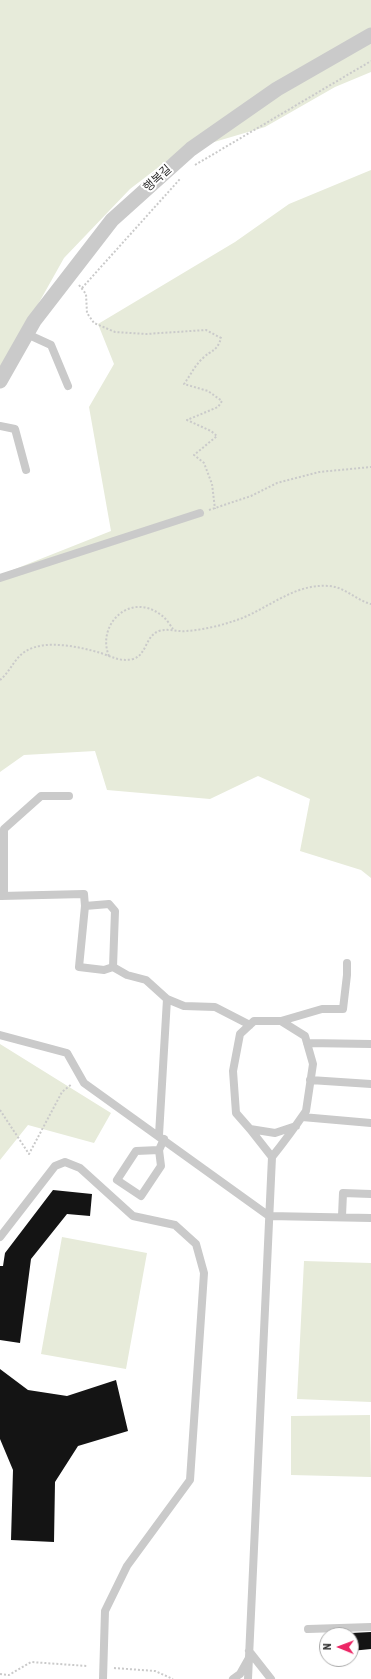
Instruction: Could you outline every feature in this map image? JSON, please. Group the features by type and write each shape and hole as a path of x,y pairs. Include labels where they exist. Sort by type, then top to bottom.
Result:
{"street":[{"name":"행복길","path":"0,381 34,321 112,220 191,149 277,89 371,35"}],"lane":[{"path":"27,334 52,345 68,386"},
{"path":"0,426 15,429 26,470"},
{"path":"0,578 200,513"},
{"path":"69,796 41,796 4,829 2,896 84,894 79,967 104,970 113,967 127,975 146,980 167,999 184,1006 215,1007 250,1024"},
{"path":"84,906 110,904 114,911 113,967"},
{"path":"272,1157 236,1113 233,1071 240,1034 254,1021 281,1021 322,1009 343,1009 347,963"},
{"path":"159,1150 136,1151 117,1180 140,1196 161,1166 159,1150 162,1137 167,999"},
{"path":"248,1679 272,1157 306,1111 313,1064 305,1036 281,1021"},
{"path":"0,1035 67,1053 84,1083 162,1137 269,1216 303,1218 342,1216 371,1218"},
{"path":"307,1043 371,1044"},
{"path":"310,1080 371,1084"},
{"path":"302,1117 371,1123"},
{"path":"250,1129 276,1133 296,1126"},
{"path":"0,1237 55,1166 65,1162 80,1168 133,1216 175,1225 196,1244 204,1273 190,1480 127,1566 105,1611 103,1679"},
{"path":"342,1216 343,1193 371,1194"},
{"path":"308,1629 371,1626"},
{"path":"233,1679 240,1674 249,1654"},
{"path":"249,1654 271,1679"}],"path":[{"path":"189,168 371,61"},
{"path":"82,288 184,174"},
{"path":"71,274 86,294 86,313 94,323 115,332 146,334 206,330 221,338 219,345 212,353 203,357 184,384 208,391 222,401 218,407 187,420 211,431 217,436 194,455 204,463 212,484 215,509 251,496 277,483 319,472 371,467"},
{"path":"0,680 24,652 38,646 58,646 84,649 124,660 138,657 153,634 159,631 173,629 185,632 230,622 250,615 288,594 324,586 342,590 371,604"},
{"path":"109,656 106,650 106,642 110,628 118,615 128,607 143,607 162,615 173,629"},
{"path":"0,1110 30,1154 62,1092 81,1077"},
{"path":"0,1674 9,1675 31,1662 87,1666"},
{"path":"113,1668 155,1671 173,1679"}],"green space":[{"path":"0,0 371,0 371,72 335,87 265,127 177,153 130,189 64,258 0,372"},
{"path":"371,170 371,878 361,870 300,851 310,799 258,776 210,799 107,790 95,751 24,755 0,772 0,575 111,531 89,407 114,364 98,324 235,242 289,204"},
{"path":"0,1044 111,1113 94,1143 28,1125 0,1160"},
{"path":"62,1237 147,1253 126,1369 41,1354"},
{"path":"304,1261 371,1263 371,1402 297,1399"},
{"path":"370,1415 371,1477 291,1475 291,1416"}],"building":[{"path":"53,1190 92,1194 90,1216 67,1214 31,1259 20,1343 0,1340 0,1266 3,1266 5,1253"},
{"path":"0,1369 28,1390 67,1396 116,1380 128,1431 78,1446 55,1482 54,1542 11,1540 13,1470 0,1439"},
{"path":"371,1632 371,1649 359,1650 359,1633"}]}
